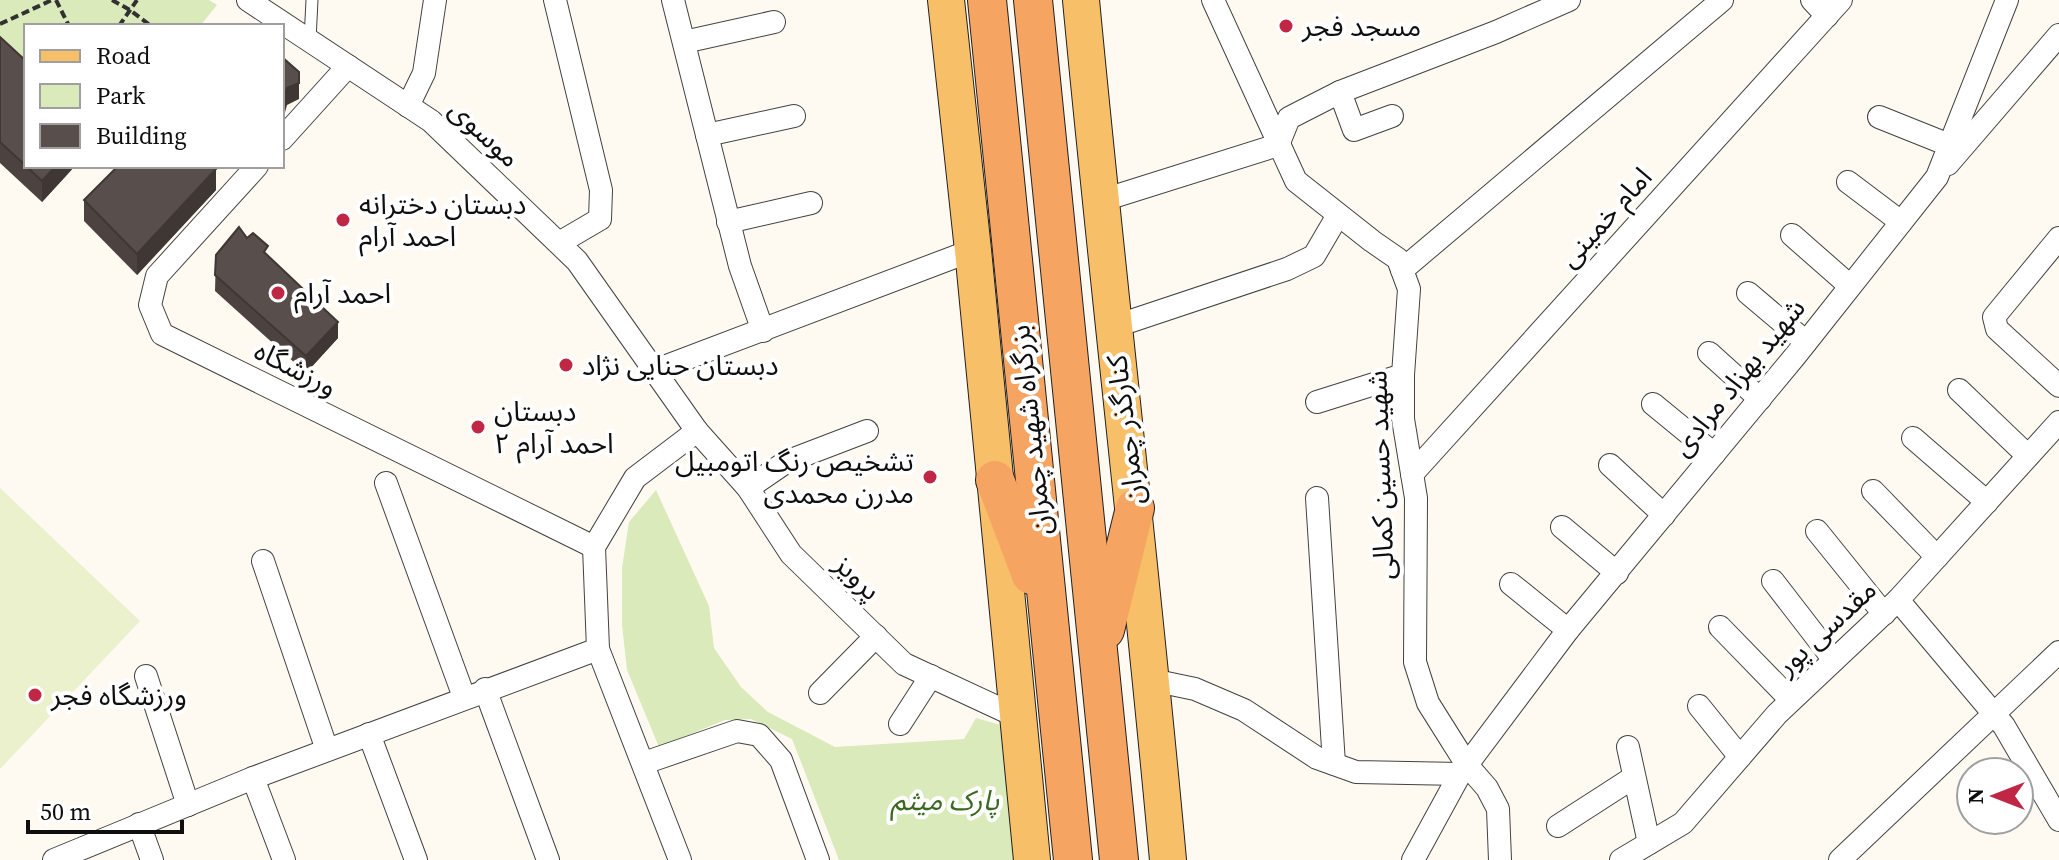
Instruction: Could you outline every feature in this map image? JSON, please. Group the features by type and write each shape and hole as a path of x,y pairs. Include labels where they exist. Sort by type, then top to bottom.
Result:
{"highway":[{"name":"بزرگراه شهید چمران","path":"987,0 1073,860"},
{"name":"بزرگراه شهید چمران","path":"1033,0 1119,860"},
{"path":"995,480 1050,625"},
{"path":"1098,656 1135,508"}],"main road":[{"path":"946,0 1032,860"},
{"name":"کنارگذر چمران","path":"1081,0 1113,327 1135,508 1168,860"}],"street":[{"name":"موسوی","path":"248,0 431,121 559,243 577,261 697,431"},
{"path":"408,106 424,73 435,0"},
{"path":"555,0 601,190 600,219 559,243"},
{"path":"673,0 728,222 763,331"},
{"path":"1213,0 1296,181 1398,259 1402,270 1722,0"},
{"path":"1278,145 1289,118 1340,92 1496,32 1569,0"},
{"name":"شهید بهزاد مرادی","path":"1413,860 1463,769 1568,630 1760,399 1937,177 2007,0"},
{"name":"امام خمینی","path":"1412,474 1827,5"},
{"path":"684,42 774,22"},
{"path":"1937,177 2059,35"},
{"path":"284,137 348,66"},
{"path":"1340,92 1354,130 1392,116"},
{"path":"707,135 794,116"},
{"path":"1879,117 1949,145"},
{"path":"1100,201 1278,145"},
{"name":"ورزشگاه","path":"255,168 157,276 150,305 162,334 594,547"},
{"path":"1848,182 1901,222"},
{"path":"728,222 811,203"},
{"path":"1113,327 1287,269 1314,256 1338,215"},
{"path":"1792,235 1850,286"},
{"path":"2059,238 1994,317 1997,329 2059,386"},
{"path":"656,370 973,250"},
{"name":"شهید حسین کمالی","path":"1402,270 1409,289 1403,419 1416,498 1415,662 1428,703 1463,769 1487,788 1498,809 1500,860"},
{"path":"1748,293 1806,342"},
{"path":"1709,353 1760,399"},
{"path":"1317,402 1403,375"},
{"path":"1959,390 2028,456"},
{"path":"1653,404 1714,454"},
{"name":"مقدسی پور","path":"1621,860 1683,823 1791,700 1891,607 2059,422"},
{"path":"680,860 598,649 594,547 635,478 697,431"},
{"name":"پرویز","path":"697,431 748,488 791,554 904,664 1018,717"},
{"path":"748,488 786,462 867,431"},
{"path":"1913,438 1987,502"},
{"path":"1610,465 1664,515"},
{"path":"386,483 548,860"},
{"path":"1873,491 1937,557"},
{"path":"1317,498 1334,764"},
{"path":"1562,527 1617,573"},
{"path":"1817,531 2004,726 2059,820"},
{"path":"263,561 327,750"},
{"path":"1773,581 1834,660"},
{"path":"1511,584 1568,630"},
{"path":"1720,627 1791,700"},
{"path":"820,693 876,636"},
{"path":"54,860 253,778 598,649"},
{"path":"1840,860 2059,652"},
{"path":"146,676 188,805"},
{"path":"900,724 931,676"},
{"path":"1152,680 1195,689 1244,710 1317,758 1356,772 1463,769"},
{"path":"1699,706 1740,757"},
{"path":"644,763 737,731 759,735 781,760 818,860"},
{"path":"369,734 416,860"},
{"path":"1628,747 1649,843"},
{"path":"1558,826 1634,777"},
{"path":"253,778 284,860"},
{"path":"139,824 152,860"}],"lane":[{"path":"310,40 312,0"}],"path":[{"path":"0,24 54,0 68,24"},
{"path":"112,0 148,24"},
{"path":"120,24 137,0"}],"green space":[{"path":"0,0 209,0 217,5 202,24 24,24 24,68 0,46"},
{"name":"ورزشگاه فجر","path":"0,488 140,621 0,769"},
{"name":"پارک میثم","path":"656,490 709,606 714,648 741,687 768,712 835,747 964,739 976,718 1008,727 1020,860 839,860 792,739 751,719 725,720 659,747 627,670 622,625 622,568 629,522"}],"building":[{"path":"0,37 24,59 24,164 0,142"},
{"path":"284,59 299,72 299,83 287,88 284,100"},
{"path":"28,168 54,168 42,181"},
{"path":"116,168 216,169 137,254 84,200"},
{"path":"239,227 247,238 253,233 268,246 264,252 338,322 306,356 215,275 216,255"}],"place":[{"name":"مسجد فجر","path":"1286,26"},
{"name":"دبستان دخترانه احمد آرام","path":"343,220"},
{"name":"احمد آرام","path":"278,293"},
{"name":"دبستان حنایی نژاد","path":"566,365"},
{"name":"دبستان احمد آرام ۲","path":"478,427"},
{"name":"تشخیص رنگ اتومبیل مدرن محمدی","path":"930,477"},
{"name":"ورزشگاه فجر","path":"35,695"}]}
